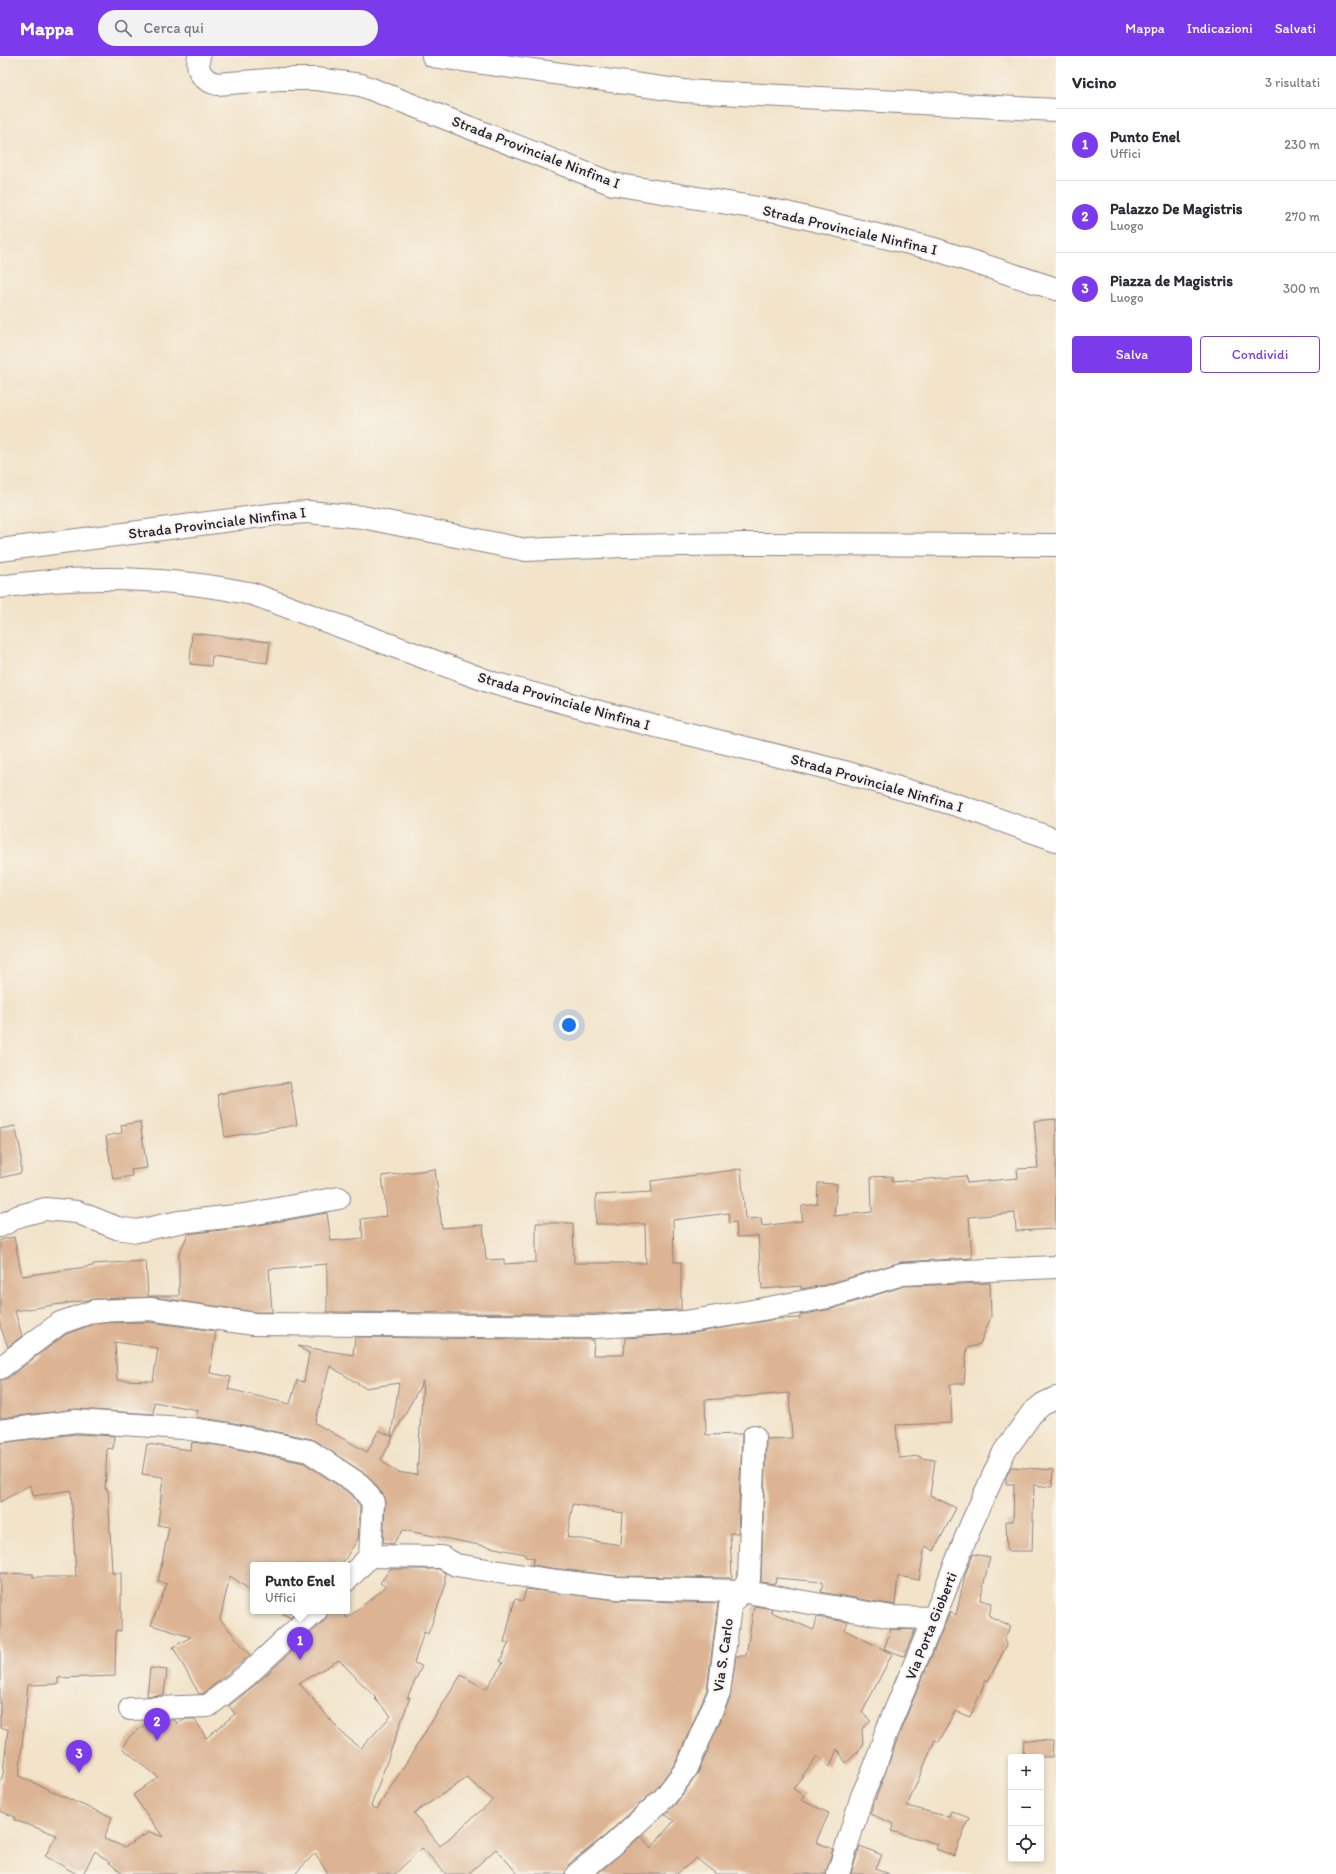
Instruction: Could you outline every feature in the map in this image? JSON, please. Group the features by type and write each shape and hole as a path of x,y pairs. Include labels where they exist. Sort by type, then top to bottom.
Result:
{"street":[{"name":"Strada Provinciale Ninfina I","path":"198,56 198,63 202,77 217,84 280,79 316,79 360,85 613,184 782,212 934,249 1056,289"},
{"path":"433,56 683,91 1056,110"},
{"name":"Strada Provinciale Ninfina I","path":"0,550 276,514 308,512 362,517 526,550 623,546 747,544 1056,545"},
{"name":"Strada Provinciale Ninfina I","path":"0,587 29,583 133,580 214,585 253,594 514,689 614,716 848,773 963,807 1056,840"},
{"path":"0,1226 20,1216 45,1209 77,1212 117,1228 137,1232 179,1222 246,1215 339,1198"},
{"path":"0,1368 60,1323 94,1311 150,1309 268,1325 468,1325 594,1327 685,1322 747,1312 828,1297 902,1274 1056,1267"},
{"name":"Via Porta Gioberti","path":"838,1874 862,1796 875,1766 885,1735 971,1525 1004,1452 1032,1413 1043,1404 1056,1398"},
{"path":"0,1431 76,1421 183,1428 231,1435 309,1451 360,1485 372,1502 370,1556 350,1577"},
{"name":"Via S. Carlo","path":"577,1874 614,1844 665,1797 687,1768 719,1693 730,1606 749,1579 754,1436"},
{"path":"370,1556 442,1557 456,1565 549,1580 617,1588 740,1591 892,1617 934,1618"},
{"path":"130,1709 208,1706 246,1676 313,1614"}],"building":[{"path":"192,633 270,642 267,663 212,656 211,666 190,664"},
{"path":"290,1082 297,1125 225,1137 218,1094"},
{"path":"1056,1119 1056,1229 1016,1231 1015,1213 969,1217 972,1258 901,1262 825,1285 801,1289 801,1286 762,1289 758,1236 737,1237 736,1222 729,1223 729,1213 673,1220 674,1262 681,1262 681,1310 594,1314 327,1312 327,1264 269,1269 272,1312 255,1312 152,1297 94,1299 15,1311 22,1336 8,1347 0,1326 0,1240 14,1237 22,1276 93,1266 93,1264 146,1261 148,1296 179,1296 179,1254 188,1234 247,1227 327,1213 331,1241 363,1238 361,1219 387,1216 382,1176 435,1169 442,1228 483,1225 486,1260 504,1259 504,1264 536,1262 536,1223 573,1223 574,1263 646,1263 645,1224 596,1224 596,1195 652,1192 651,1181 741,1169 745,1219 761,1218 762,1226 802,1221 802,1206 817,1204 818,1183 837,1184 834,1216 872,1212 871,1177 892,1176 892,1182 966,1176 967,1183 1018,1178 1017,1169 1038,1168 1034,1121"},
{"path":"140,1122 147,1168 131,1170 132,1176 113,1179 106,1136 122,1133 121,1125"},
{"path":"15,1126 21,1152 21,1173 0,1178 0,1129"},
{"path":"990,1283 991,1317 980,1344 967,1348 964,1384 950,1384 952,1423 896,1425 899,1458 920,1456 920,1458 935,1460 930,1495 956,1508 934,1551 925,1546 919,1580 898,1576 895,1605 821,1592 823,1582 776,1578 775,1584 761,1582 766,1439 792,1438 789,1393 705,1400 706,1435 742,1434 738,1533 730,1533 732,1578 618,1576 551,1568 532,1565 534,1558 525,1557 525,1554 403,1530 393,1544 383,1542 385,1502 383,1494 367,1475 312,1439 196,1417 198,1410 154,1402 153,1414 77,1409 0,1418 0,1380 8,1378 66,1334 96,1323 149,1322 216,1331 210,1373 231,1377 228,1389 290,1404 297,1380 304,1382 309,1353 298,1346 353,1355 355,1337 594,1340 593,1355 624,1355 625,1338 687,1334 777,1319 800,1318 800,1315 832,1309 904,1286","holes":["115,1342 158,1348 153,1381 117,1380","330,1366 365,1388 399,1383 391,1436 379,1430 367,1452 315,1423","423,1381 417,1475 397,1472 381,1460 393,1437 391,1436 393,1436","573,1504 623,1513 621,1545 567,1537"]},
{"path":"76,1434 114,1436 113,1449 107,1448 105,1489 108,1489 112,1573 121,1573 121,1631 116,1630 115,1676 58,1678 58,1684 28,1685 19,1776 112,1817 104,1839 125,1847 150,1832 163,1837 133,1795 158,1777 122,1748 130,1736 150,1721 175,1720 177,1724 186,1719 195,1719 206,1738 235,1714 229,1706 255,1685 301,1643 325,1620 327,1614 344,1614 347,1618 386,1587 380,1583 390,1569 439,1569 445,1573 445,1587 428,1634 424,1632 414,1663 422,1666 407,1698 410,1697 371,1806 377,1809 461,1675 486,1689 503,1663 500,1661 509,1643 504,1642 515,1599 523,1601 526,1589 617,1600 718,1603 707,1690 676,1762 656,1789 606,1835 569,1864 565,1874 518,1874 496,1849 468,1874 446,1874 422,1848 395,1874 328,1874 315,1853 295,1874 123,1874 95,1851 83,1874 77,1874 45,1856 57,1835 14,1820 15,1817 0,1811 0,1784 3,1773 8,1729 0,1728 0,1573 33,1574 33,1577 76,1577 71,1490 34,1496 30,1485 0,1502 0,1443","holes":["339,1660 376,1698 375,1699 391,1716 361,1748 343,1734 299,1683","467,1778 493,1800 440,1846 414,1813"]},
{"path":"192,1442 229,1447 304,1463 351,1494 360,1506 358,1539 343,1562 250,1562 250,1590 230,1576 220,1619 250,1655 204,1693 199,1694 173,1647 191,1637 151,1625 167,1584 158,1582 169,1527 158,1525 163,1477 142,1474 147,1444 191,1450"},
{"path":"1011,1467 1053,1470 1052,1487 1034,1485 1032,1551 1007,1551 1006,1521 1013,1521 1014,1484 1006,1484 1006,1477"},
{"path":"973,1554 990,1557 980,1600 992,1603 989,1616 1011,1626 1004,1639 1007,1645 988,1681 986,1680 970,1717 955,1711 939,1742 935,1740 907,1806 949,1817 951,1811 969,1818 954,1856 936,1849 938,1844 891,1831 894,1824 870,1814 903,1724 950,1612 956,1615 966,1572"},
{"path":"754,1606 772,1609 771,1612 814,1630 817,1617 848,1622 845,1630 892,1654 862,1713 871,1721 862,1729 863,1743 857,1753 846,1763 837,1749 830,1767 817,1756 793,1789 804,1796 801,1800 829,1813 816,1842 833,1849 826,1874 716,1874 696,1858 677,1874 597,1874 641,1836 651,1848 674,1821 665,1814 675,1805 698,1773 730,1698 736,1656 746,1656"},
{"path":"284,1614 295,1614 290,1618"},
{"path":"891,1629 915,1630 904,1656 884,1649"},
{"path":"150,1668 167,1670 164,1695 147,1696"},
{"path":"1024,1740 1053,1741 1052,1757 1044,1757 1044,1754 1023,1754"},
{"path":"860,1846 882,1855 876,1868 889,1874 851,1874"}],"place":[{"name":"Punto Enel","path":"300,1660"},
{"name":"Palazzo De Magistris","path":"157,1741"},
{"name":"Piazza de Magistris","path":"79,1773"}]}
